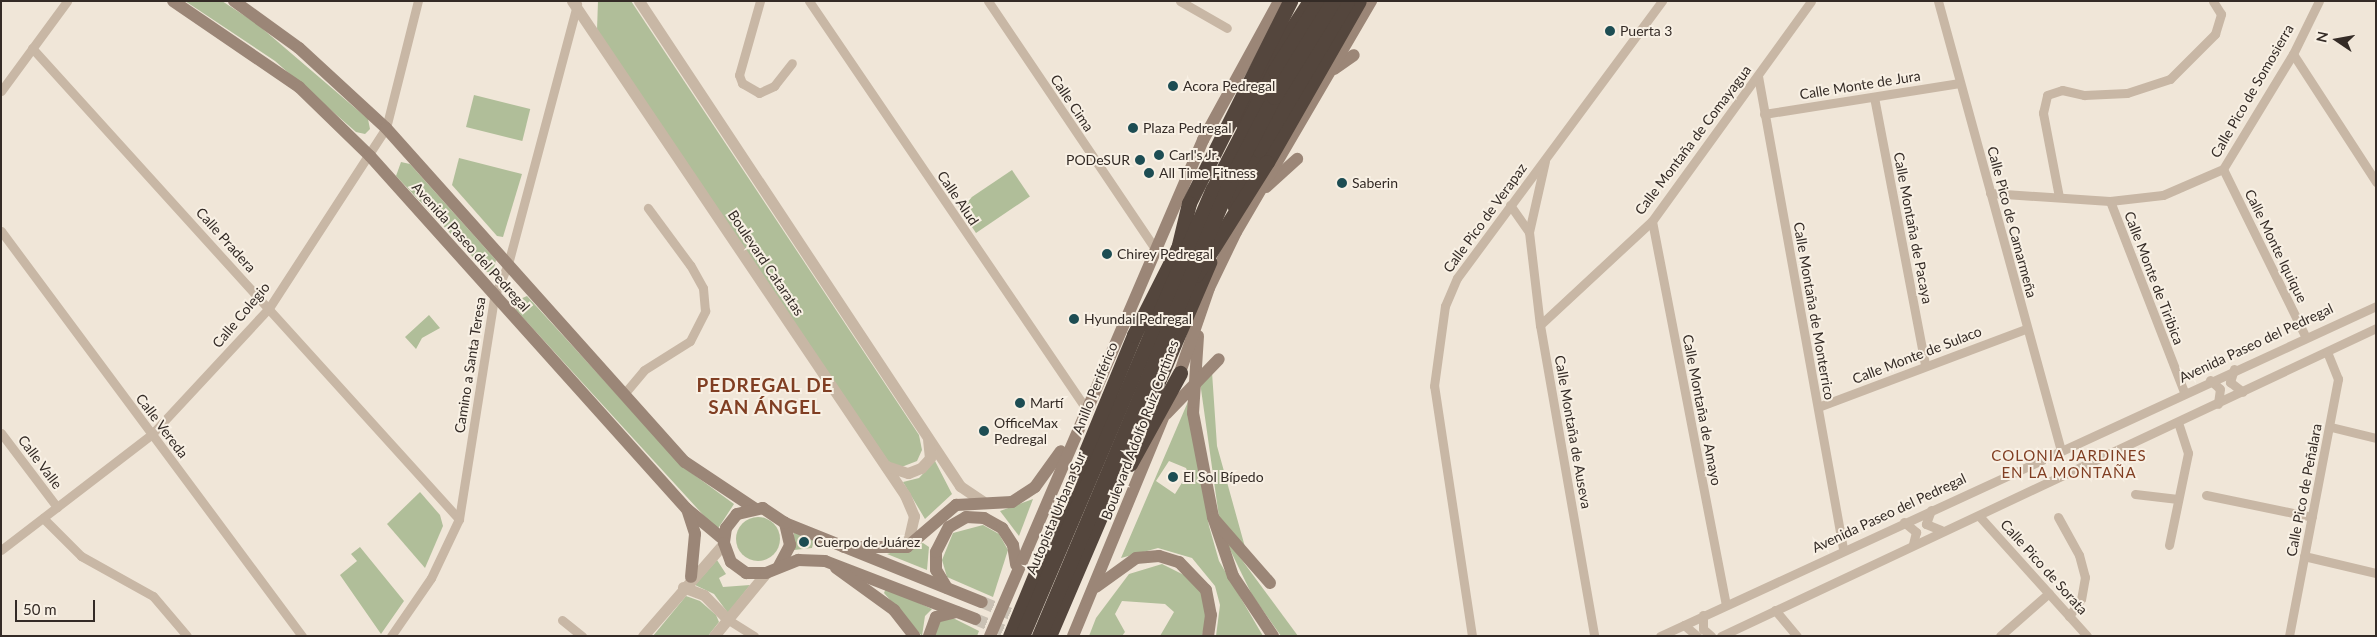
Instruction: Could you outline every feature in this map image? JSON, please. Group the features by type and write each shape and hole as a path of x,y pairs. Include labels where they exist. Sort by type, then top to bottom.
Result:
{"highway":[{"path":"1169,288 1189,203 1290,1"},
{"name":"Anillo Periférico","path":"1010,636 1134,335 1263,73 1310,1"},
{"name":"Autopista Urbana Sur","path":"1022,636 1169,288 1213,189 1275,70 1319,1"},
{"path":"1038,636 1233,175 1274,97 1333,1"},
{"path":"1049,636 1086,544 1259,150 1347,1"},
{"path":"1176,308 1359,1"},
{"path":"1086,544 1180,372"}],"main road":[{"name":"Avenida Paseo del Pedregal","path":"174,1 299,88 370,156 494,297 687,509 724,541"},
{"name":"Avenida Paseo del Pedregal","path":"234,1 299,48 386,128 695,472 754,508"},
{"path":"990,636 1016,567 1206,133 1279,1"},
{"name":"Boulevard Adolfo Ruiz Cortines","path":"1073,636 1164,416 1209,288 1258,193 1332,71 1371,1"},
{"path":"1332,71 1354,56"},
{"path":"1258,193 1297,159"},
{"path":"1209,288 1193,386 1195,429 1213,517 1233,576 1273,636"},
{"path":"1164,416 1219,360"},
{"path":"844,547 907,546 951,508 982,501 1005,504 1029,492 1074,433"},
{"path":"975,619 826,561 798,560 779,566 766,573 738,568 724,541 731,520 754,508 771,511 785,523 948,590 982,602"},
{"path":"687,509 695,534 687,582"},
{"path":"948,590 938,577 936,552 949,527 966,517 984,518 1002,528 1013,544 1016,567"},
{"path":"1213,517 1270,582"},
{"path":"779,566 790,545 785,523"},
{"path":"1089,597 1124,564 1144,556 1166,557 1187,567 1202,582 1210,607 1208,636"},
{"path":"826,561 894,610 914,636"},
{"path":"929,636 936,617 957,612"}],"street":[{"path":"1,90 67,1"},
{"name":"Calle Colegio","path":"1,550 151,435 268,308 370,156 386,128 418,1"},
{"path":"638,1 960,486 982,501"},
{"path":"760,1 739,75 742,83 759,92 774,86 792,63"},
{"name":"Calle Alud","path":"809,1 1086,408"},
{"name":"Calle Cima","path":"988,1 1133,220 1155,249"},
{"path":"1180,1 1226,28"},
{"name":"Calle Pico de Verapaz","path":"1472,636 1434,386 1436,354 1444,306 1457,278 1662,1"},
{"name":"Calle Montaña de Comayagua","path":"1540,325 1652,221 1812,1"},
{"name":"Calle Pico de Camarmeña","path":"1938,1 2026,329 2061,450"},
{"path":"2059,197 2044,113 2047,95 2062,90 2084,95 2127,93 2170,79 2215,34 2221,14 2213,1"},
{"name":"Calle Pico de Somosierra","path":"1990,193 2110,201 2163,196 2222,169 2293,54 2318,1"},
{"name":"Camino a Santa Teresa","path":"391,636 431,578 458,519 494,297 508,264 575,3"},
{"name":"Boulevard Cataratas","path":"575,3 912,508 914,526 907,546"},
{"name":"Calle Pradera","path":"32,48 458,519"},
{"path":"2293,54 2376,182"},
{"name":"Calle Montaña de Monterrico","path":"1758,76 1843,550"},
{"name":"Calle Monte de Jura","path":"1764,114 1960,83"},
{"name":"Calle Montaña de Pacaya","path":"1874,96 1925,364"},
{"name":"Calle Montaña de Auseva","path":"1546,157 1529,232 1540,325 1594,636"},
{"name":"Calle Monte Iquique","path":"2222,169 2305,336"},
{"name":"Calle Monte de Tiribica","path":"2110,201 2184,392"},
{"name":"Calle Montaña de Auseva","path":"1510,204 1529,232"},
{"path":"624,394 644,370 690,341 705,311 703,288 690,265 648,208"},
{"name":"Calle Montaña de Amayo","path":"1652,221 1726,605"},
{"name":"Calle Vereda","path":"1,231 302,636"},
{"name":"Avenida Paseo del Pedregal","path":"1660,636 2305,336 2374,308"},
{"path":"1721,636 1942,530 1980,517 2328,352 2376,327"},
{"name":"Calle Monte de Sulaco","path":"1818,407 1925,364 2026,329"},
{"name":"Calle Pico de Peñalara","path":"2289,636 2331,427 2338,380 2328,352"},
{"path":"2234,369 2230,382 2243,392"},
{"path":"2210,380 2220,389 2218,404"},
{"path":"2169,545 2188,453 2178,422"},
{"path":"2331,427 2376,438"},
{"name":"Calle Valle","path":"1,433 57,507"},
{"path":"882,464 898,472 920,468 930,458 926,434"},
{"path":"2135,494 2178,498"},
{"path":"2206,495 2312,517"},
{"path":"1931,510 1926,524 1942,530"},
{"name":"Calle Pico de Sorata","path":"1980,517 2087,636"},
{"path":"2058,517 2079,556 2085,577 2081,599 2069,616"},
{"path":"43,518 81,556 153,596 187,636"},
{"path":"1904,522 1916,532 1912,544"},
{"path":"643,636 687,582 724,541"},
{"path":"2304,556 2376,573"},
{"path":"714,636 766,573"},
{"path":"687,582 704,595 727,619 754,636"},
{"path":"2000,636 2048,593"},
{"path":"1775,610 1797,636"},
{"path":"1703,616 1703,629 1711,636"},
{"path":"562,620 582,636"},
{"path":"1684,625 1697,636"}],"green space":[{"path":"185,1 222,1 257,24 368,119 370,129 365,134 356,132 275,61"},
{"path":"598,1 631,1 919,435 922,450 917,461 899,468 888,461 597,30"},
{"path":"474,95 530,109 522,141 466,127"},
{"path":"459,158 522,174 503,237 497,236 452,185"},
{"path":"401,162 410,164 496,260 493,272 487,272 396,176"},
{"path":"1012,170 1030,197 976,233 958,206"},
{"path":"527,296 682,466 734,504 717,530 516,310 518,300"},
{"path":"429,315 440,328 422,338 416,349 405,337"},
{"path":"1212,372 1217,446 1245,547 1219,517 1200,382"},
{"path":"1190,397 1209,526 1219,561 1263,636 1216,636 1220,605 1215,586 1192,558 1158,548 1121,558","holes":["1169,461 1186,468 1188,473 1175,494 1156,481"]},
{"path":"935,461 952,494 925,519 903,482 919,478"},
{"path":"420,492 440,515 443,526 425,568 387,524"},
{"path":"1033,499 1019,536 1000,511"},
{"path":"754,517 762,517 774,523 780,539 774,555 762,561 754,561 742,555 736,543 736,535 742,523"},
{"path":"983,525 999,534 1008,550 993,597 947,577 942,560 953,533"},
{"path":"794,531 814,539 812,548 794,550"},
{"path":"1222,533 1298,636 1281,636 1252,595"},
{"path":"923,543 929,547 927,570 887,554"},
{"path":"360,547 404,601 381,634 340,575 357,561 351,554"},
{"path":"717,560 726,574 719,578 723,587 750,585 728,613 714,594 695,585"},
{"path":"1162,564 1196,581 1208,610 1202,636 1160,636 1174,612 1165,604 1122,601 1115,614 1125,632 1122,636 1089,636 1096,618 1129,574"},
{"path":"886,588 932,609 925,616 922,636 884,593"},
{"path":"686,596 700,601 716,615 719,622 708,636 653,636"},
{"path":"949,616 979,631 977,636 935,636 936,624"}],"tunnel":[{"path":"982,602 1025,620"},
{"path":"975,619 1017,636"}],"place":[{"name":"Puerta 3","path":"1610,31"},
{"name":"Acora Pedregal","path":"1173,86"},
{"name":"Plaza Pedregal","path":"1133,128"},
{"name":"Carl's Jr.","path":"1159,155"},
{"name":"PODeSUR","path":"1140,160"},
{"name":"All Time Fitness","path":"1149,173"},
{"name":"Saberin","path":"1342,183"},
{"name":"Chirey Pedregal","path":"1107,254"},
{"name":"Hyundai Pedregal","path":"1074,319"},
{"name":"Martí","path":"1020,403"},
{"name":"OfficeMax Pedregal","path":"984,431"},
{"name":"El Sol Bípedo","path":"1173,477"},
{"name":"Cuerpo de Juárez","path":"804,542"}],"district":[{"name":"PEDREGAL DE SAN ÁNGEL","path":"765,396"},
{"name":"COLONIA JARDINES EN LA MONTAÑA","path":"2069,464"}]}
